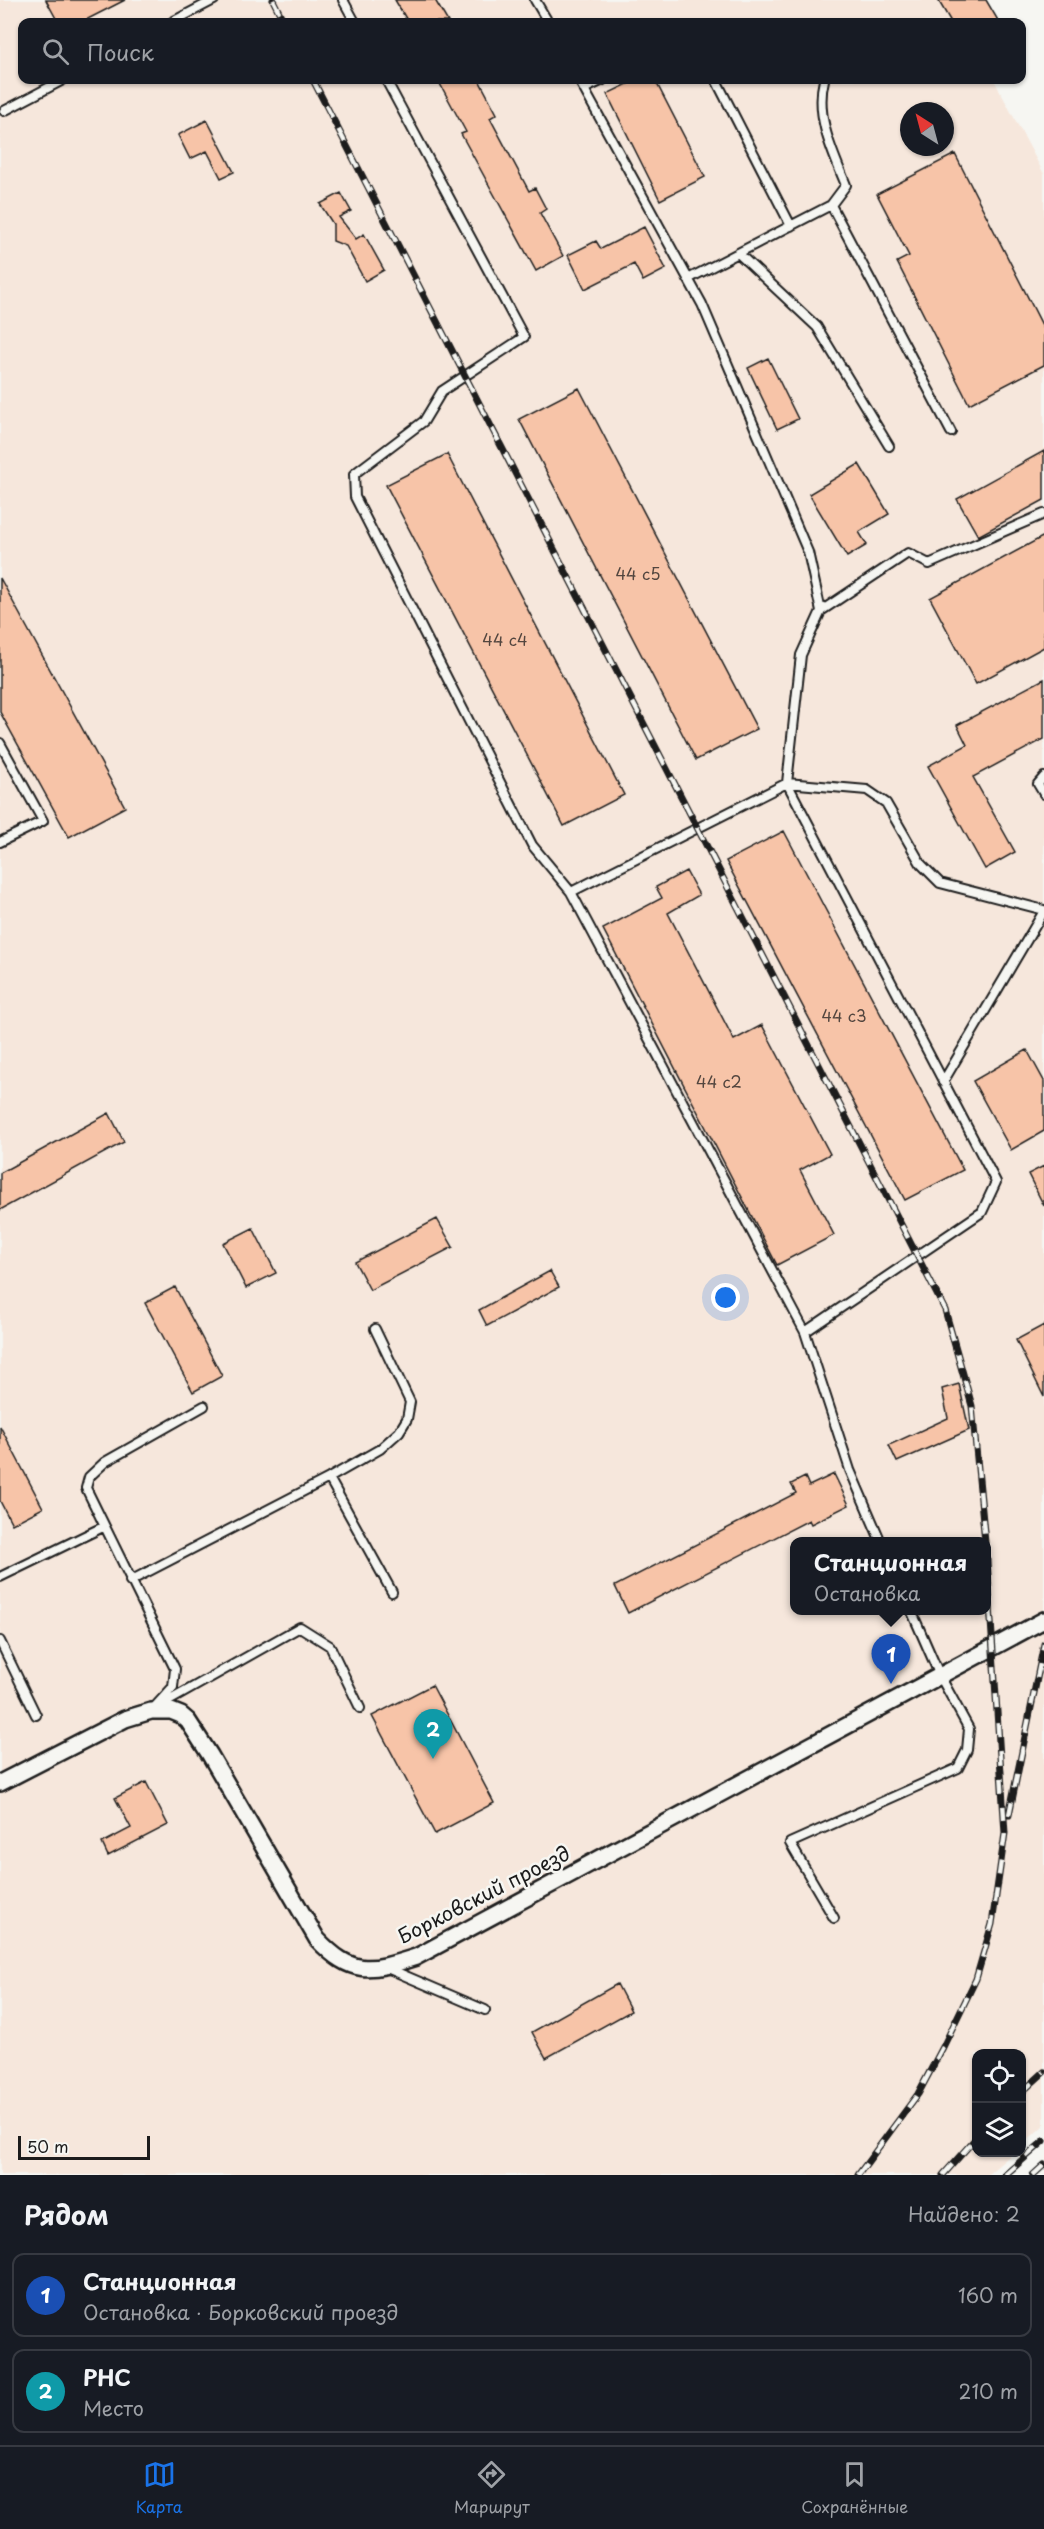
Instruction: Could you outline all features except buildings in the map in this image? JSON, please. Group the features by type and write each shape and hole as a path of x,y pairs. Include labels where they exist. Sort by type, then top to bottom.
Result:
{"street":[{"name":"Борковский проезд","path":"0,1783 125,1719 152,1711 171,1711 189,1722 317,1939 335,1958 357,1968 385,1967 416,1957 1044,1620"}],"lane":[{"path":"180,18 214,0"},
{"path":"343,0 354,18"},
{"path":"535,0 546,18"},
{"path":"1,109 54,84"},
{"path":"388,84 524,337 442,391 424,421 354,474 355,497 532,845 571,892 805,1332 850,1470 879,1537"},
{"path":"581,84 702,304 808,552 821,611"},
{"path":"584,89 595,84"},
{"path":"718,84 791,226"},
{"path":"688,279 831,205 846,185 828,140 820,97 823,84"},
{"path":"831,205 951,432"},
{"path":"738,253 817,327 889,446"},
{"path":"805,1332 982,1212 996,1182 787,783 801,655 821,611 908,553 929,564 1044,514"},
{"path":"0,743 43,821 0,842"},
{"path":"1044,777 1038,783 1044,794"},
{"path":"571,892 787,783 867,790 886,803 921,864 940,883 1044,910 943,1082"},
{"path":"130,1581 329,1478 380,1449 399,1432 407,1419 410,1402 375,1329"},
{"path":"152,1711 173,1687 175,1669 103,1527 86,1488 95,1470 204,1406"},
{"path":"329,1478 392,1592"},
{"path":"0,1577 103,1527"},
{"path":"834,1918 790,1843 958,1768 967,1750 969,1729 940,1676 913,1615"},
{"path":"152,1711 300,1627 330,1646 360,1708"},
{"path":"0,1641 36,1715"},
{"path":"385,1967 484,2010"}],"shaded area":[{"path":"0,0 952,0 962,18 18,18 18,84 996,84 1044,174 1044,2125 1026,2141 1026,2049 972,2049 972,2157 1008,2157 987,2175 0,2175"}],"railway":[{"path":"273,0 282,18"},
{"path":"315,84 945,1310 972,1406 985,1537"},
{"path":"858,2175 918,2094 976,1979 992,1924 1005,1833 991,1615"},
{"path":"1009,1815 1044,1644"},
{"path":"1026,2088 1044,2072"},
{"path":"1005,2175 1044,2141"},
{"path":"943,2175 972,2142"},
{"path":"1033,2175 1044,2165"}],"place":[{"name":"Станционная","path":"891,1684"},
{"name":"РНС","path":"433,1759"}]}
